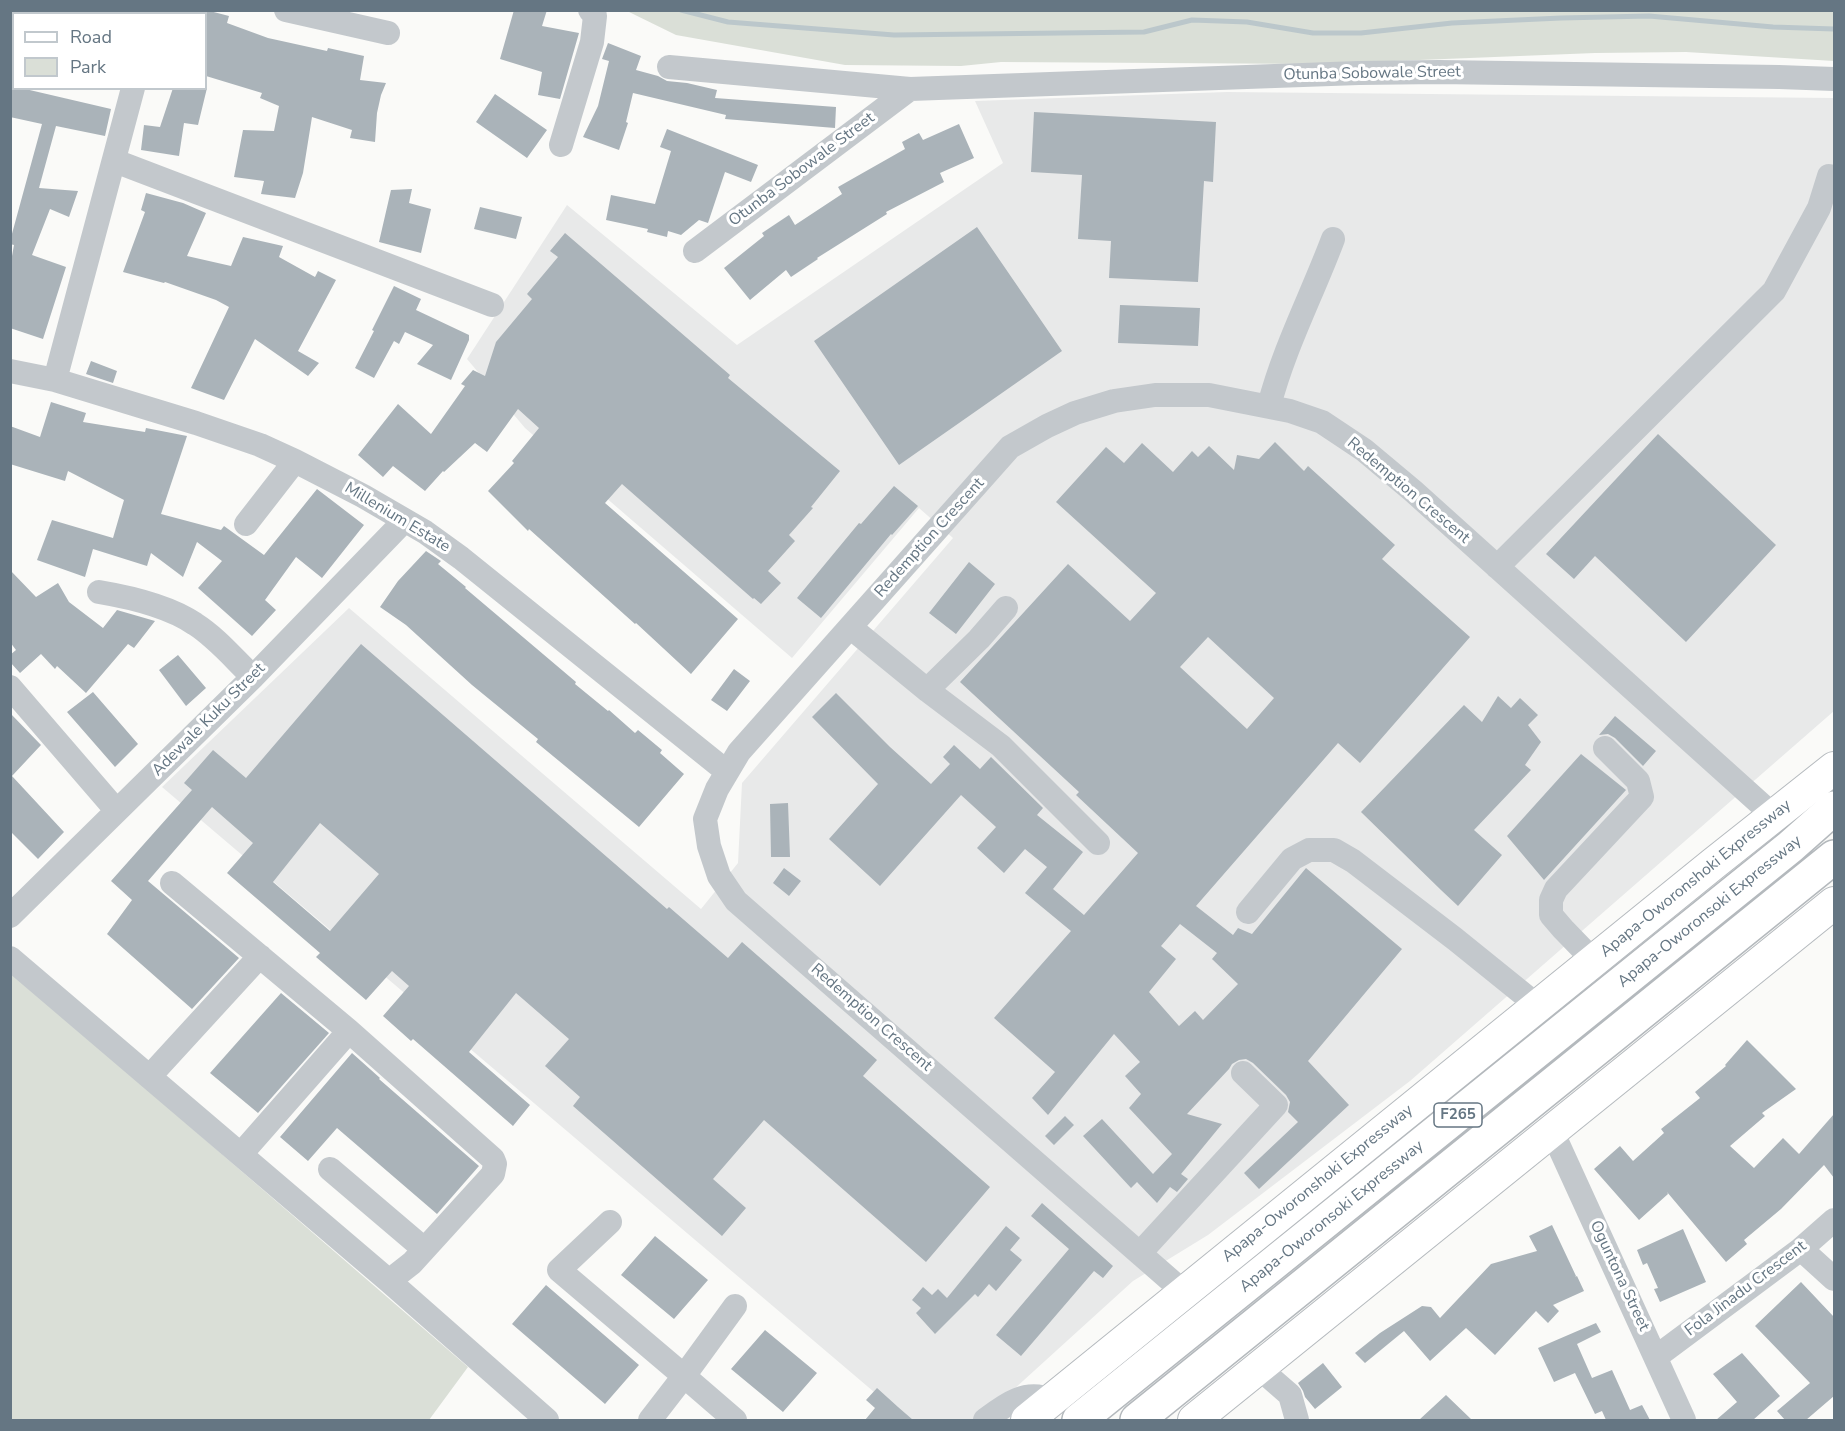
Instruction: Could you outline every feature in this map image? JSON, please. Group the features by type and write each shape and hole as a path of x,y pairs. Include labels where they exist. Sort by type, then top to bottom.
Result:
{"highway":[{"name":"Apapa-Oworonsoki Expressway","path":"1079,1420 1781,855 1834,808"},
{"name":"F265","path":"1137,1420 1834,857"}],"main road":[{"name":"Apapa-Oworonshoki Expressway","path":"1027,1420 1834,768"},
{"path":"1207,1416 1259,1368 1834,903"}],"street":[{"path":"286,10 388,33"},
{"path":"561,145 594,32 595,16 590,10"},
{"name":"Otunba Sobowale Street","path":"669,67 910,89 1370,73 1744,76 1834,79"},
{"name":"Otunba Sobowale Street","path":"695,251 910,89"},
{"path":"55,380 133,90"},
{"path":"115,161 492,305"},
{"path":"1497,567 1774,291 1819,208 1829,176"},
{"path":"1269,406 1286,352 1334,239"},
{"name":"Millenium Estate","path":"10,371 55,380 260,445 363,496 425,532 462,558 726,771"},
{"name":"Redemption Crescent","path":"1185,1293 736,901 719,876 709,846 705,819 726,771 739,752 1010,447 1075,413 1114,401 1155,395 1209,395 1290,411 1322,422 1364,450 1413,491 1774,816"},
{"path":"246,524 295,461"},
{"name":"Adewale Kuku Street","path":"10,916 253,677 404,521"},
{"path":"99,591 136,599 185,617 210,636 253,677"},
{"path":"927,690 979,639 1006,608"},
{"path":"850,627 927,690 1001,746 1098,843"},
{"path":"10,687 116,810"},
{"path":"1594,961 1551,915 1551,900 1556,889 1642,797 1638,781 1605,748"},
{"path":"1248,912 1292,859 1309,850 1334,850 1353,861 1455,939 1538,1006"},
{"path":"172,883 350,1031 493,1159 495,1164 493,1174 412,1263 389,1281"},
{"path":"150,1076 260,956"},
{"path":"10,958 389,1281 547,1420"},
{"path":"241,1154 350,1031"},
{"path":"1140,1253 1276,1105 1243,1073"},
{"name":"Oguntona Street","path":"1552,1131 1684,1420"},
{"path":"330,1169 424,1249"},
{"name":"Fola Jinadu Crescent","path":"1656,1357 1801,1249 1834,1220"},
{"path":"610,1222 559,1270 735,1420"},
{"path":"1801,1249 1834,1279"},
{"path":"650,1420 735,1306"},
{"path":"1259,1368 1290,1395 1297,1420"},
{"path":"986,1420 1011,1401 1024,1397 1044,1397 1051,1401"}],"shaded area":[{"path":"1227,92 1834,98 1834,711 1410,1081 1208,1235 1133,1281 980,1420 907,1420 162,787 349,608 701,909 738,863 742,783 953,538 919,508 792,658 525,428 467,359 567,205 737,345 1003,163 975,101"}],"green space":[{"path":"1834,10 1834,61 1686,52 1595,53 1319,64 1001,62 961,66 845,65 676,35 627,11"},
{"path":"10,971 468,1367 429,1420 11,1420"}],"building":[{"path":"206,10 229,16 227,23 268,38 327,51 328,48 364,56 360,80 386,83 377,113 375,142 350,138 352,130 312,117 303,173 295,198 261,194 264,181 234,177 243,130 274,131 279,106 260,98 262,93 207,76"},
{"path":"514,10 547,10 542,26 579,33 560,99 538,95 542,72 500,59"},
{"path":"608,43 641,56 636,70 667,81 717,90 715,98 836,107 835,128 725,119 726,115 633,93 626,122 628,123 619,150 583,137 598,106 609,61 602,59"},
{"path":"10,88 30,90 111,109 105,136 56,126 39,188 78,191 69,217 50,209 32,255 66,267 43,339 10,328 10,267 14,245 10,244 10,241 42,124 10,117"},
{"path":"172,90 207,90 198,125 184,123 179,156 141,150 144,125 160,127"},
{"path":"495,94 547,130 527,158 476,122"},
{"path":"1034,112 1216,122 1213,182 1204,181 1198,282 1109,278 1111,241 1078,239 1082,175 1031,172"},
{"path":"959,124 974,158 940,173 944,182 886,212 887,214 791,277 786,270 750,300 724,268 764,236 762,233 789,215 795,225 842,194 838,187 905,149 902,142 919,133 923,140"},
{"path":"667,129 758,165 751,182 725,172 708,223 699,220 681,235 668,231 667,237 647,232 648,229 606,220 611,195 655,204 671,151 660,147"},
{"path":"412,189 409,203 431,209 421,253 379,242 391,190"},
{"path":"146,193 183,203 206,213 187,256 231,266 243,237 283,246 279,257 315,277 318,271 336,280 298,351 319,363 308,376 255,339 224,400 191,388 229,307 165,282 123,272 145,212 141,210"},
{"path":"480,207 522,217 516,239 474,229"},
{"path":"977,227 1062,351 899,465 814,341"},
{"path":"565,233 730,375 728,378 840,471 811,507 813,508 789,535 795,541 768,571 781,583 761,604 622,484 605,503 738,619 691,674 529,529 528,531 488,491 514,463 512,461 539,428 518,409 487,452 475,443 443,471 425,491 393,466 383,477 358,455 398,404 431,434 465,386 461,384 473,370 485,376 496,342 532,299 527,294 558,257 550,251"},
{"path":"394,286 421,299 416,310 469,335 469,340 451,380 417,364 433,345 405,332 399,344 394,341 374,378 355,368"},
{"path":"1120,305 1200,308 1198,346 1118,343"},
{"path":"91,361 117,371 113,383 86,374"},
{"path":"51,402 86,413 83,422 145,432 146,428 187,436 161,514 221,530 224,526 264,555 317,489 364,525 322,578 296,557 265,600 276,610 252,636 198,588 222,561 197,542 183,577 151,553 147,566 93,549 85,577 37,560 52,520 113,538 124,500 68,471 65,481 10,464 10,426 40,437"},
{"path":"1658,434 1776,545 1686,642 1595,556 1574,579 1546,554"},
{"path":"1275,442 1304,471 1308,466 1395,545 1382,559 1470,637 1360,763 1338,743 1196,906 1233,935 1238,928 1252,934 1306,868 1402,949 1308,1061 1349,1105 1259,1189 1244,1173 1298,1122 1288,1112 1290,1102 1286,1095 1253,1063 1246,1059 1239,1060 1232,1064 1187,1114 1222,1124 1181,1174 1188,1179 1177,1192 1170,1187 1157,1203 1137,1182 1131,1188 1083,1136 1102,1119 1153,1174 1172,1154 1129,1108 1141,1094 1125,1076 1140,1062 1114,1034 1048,1115 1032,1098 1055,1072 994,1018 1071,931 1025,893 1047,867 1025,849 1004,873 977,848 996,827 961,795 880,886 829,839 878,784 812,717 836,693 931,784 950,764 943,757 954,745 980,769 991,757 1043,808 1037,815 1083,852 1053,889 1084,915 1138,853 1076,795 1079,792 960,682 1068,564 1130,621 1156,593 1056,502 1106,447 1124,463 1142,443 1173,472 1192,451 1198,457 1209,446 1234,470 1237,455 1259,459","holes":["1208,637 1274,698 1247,729 1180,667","1180,924 1217,953 1212,959 1238,984 1203,1020 1195,1011 1179,1026 1149,992 1176,959 1161,946"]},
{"path":"894,486 918,506 891,534 821,618 797,598 859,523 861,524"},
{"path":"426,551 441,561 438,564 576,682 575,684 635,733 638,730 662,750 660,753 684,774 639,827 536,742 538,739 472,685 406,625 380,607 398,581"},
{"path":"969,562 995,584 956,634 929,613"},
{"path":"10,570 36,597 58,583 69,602 103,628 117,610 155,621 134,648 128,644 86,693 57,666 55,669 41,654 20,673 10,662 10,655 16,650 10,642"},
{"path":"361,644 667,909 669,907 728,958 742,942 877,1060 863,1076 990,1187 926,1262 764,1120 713,1179 746,1208 722,1236 573,1106 580,1097 545,1066 569,1039 516,993 469,1052 530,1105 513,1126 413,1039 411,1041 383,1016 409,986 392,971 366,1000 316,957 320,953 227,873 253,843 212,807 148,881 239,958 192,1009 107,934 132,900 111,881 192,790 184,783 213,750 246,778","holes":["320,823 379,874 330,931 273,882"]},
{"path":"178,655 206,688 186,706 159,670"},
{"path":"734,669 750,681 727,711 711,700"},
{"path":"93,692 138,744 115,767 67,712"},
{"path":"1498,696 1511,708 1520,698 1538,715 1528,725 1541,742 1525,765 1531,770 1474,830 1502,855 1458,906 1361,812 1464,705 1482,722"},
{"path":"10,713 41,745 12,776 64,832 38,859 10,831"},
{"path":"1615,716 1656,751 1643,766 1615,738 1608,734 1599,735"},
{"path":"1581,754 1626,790 1544,880 1507,836"},
{"path":"788,803 790,857 771,857 770,804"},
{"path":"784,868 801,881 789,896 773,883"},
{"path":"281,993 329,1033 258,1113 210,1073"},
{"path":"1747,1040 1796,1089 1762,1113 1765,1116 1730,1146 1754,1168 1783,1138 1799,1154 1834,1114 1834,1178 1824,1165 1781,1209 1744,1240 1747,1244 1726,1262 1667,1192 1668,1194 1639,1220 1594,1169 1620,1146 1633,1161 1664,1133 1661,1129 1700,1098 1695,1092 1726,1066"},
{"path":"352,1053 479,1166 437,1214 337,1128 308,1161 280,1137"},
{"path":"1065,1116 1074,1125 1054,1145 1045,1136"},
{"path":"1042,1203 1113,1266 1103,1278 1094,1271 1021,1356 996,1335 1069,1249 1031,1216"},
{"path":"1552,1225 1575,1277 1577,1276 1584,1291 1553,1305 1559,1311 1548,1323 1536,1311 1495,1355 1466,1328 1430,1361 1404,1331 1365,1363 1355,1353 1380,1333 1422,1306 1431,1307 1440,1318 1491,1264 1537,1251 1529,1236"},
{"path":"1006,1226 1020,1238 1010,1250 1022,1260 996,1291 989,1284 978,1297 975,1294 935,1334 916,1313 921,1308 912,1300 923,1287 932,1295 938,1289 947,1298"},
{"path":"1683,1229 1706,1282 1660,1302 1654,1289 1658,1288 1647,1263 1643,1265 1637,1250"},
{"path":"655,1236 708,1280 674,1319 621,1275"},
{"path":"1801,1282 1834,1317 1834,1396 1806,1420 1785,1420 1777,1411 1810,1383 1755,1326"},
{"path":"546,1285 639,1365 605,1404 512,1324"},
{"path":"1596,1323 1601,1332 1577,1344 1592,1378 1612,1370 1630,1410 1642,1405 1650,1420 1606,1420 1602,1411 1595,1414 1575,1373 1554,1382 1538,1348"},
{"path":"765,1330 817,1373 783,1412 731,1369"},
{"path":"1742,1353 1780,1396 1753,1420 1716,1420 1737,1402 1713,1374"},
{"path":"1323,1363 1342,1387 1315,1409 1305,1397 1298,1383"},
{"path":"877,1388 913,1420 865,1420 875,1408 866,1400"},
{"path":"1446,1395 1472,1420 1419,1420"}],"waterway":[{"path":"681,10 728,22 894,35 1144,32 1192,20 1247,22 1313,33 1361,33 1452,23 1649,16 1773,27 1834,29"}]}
